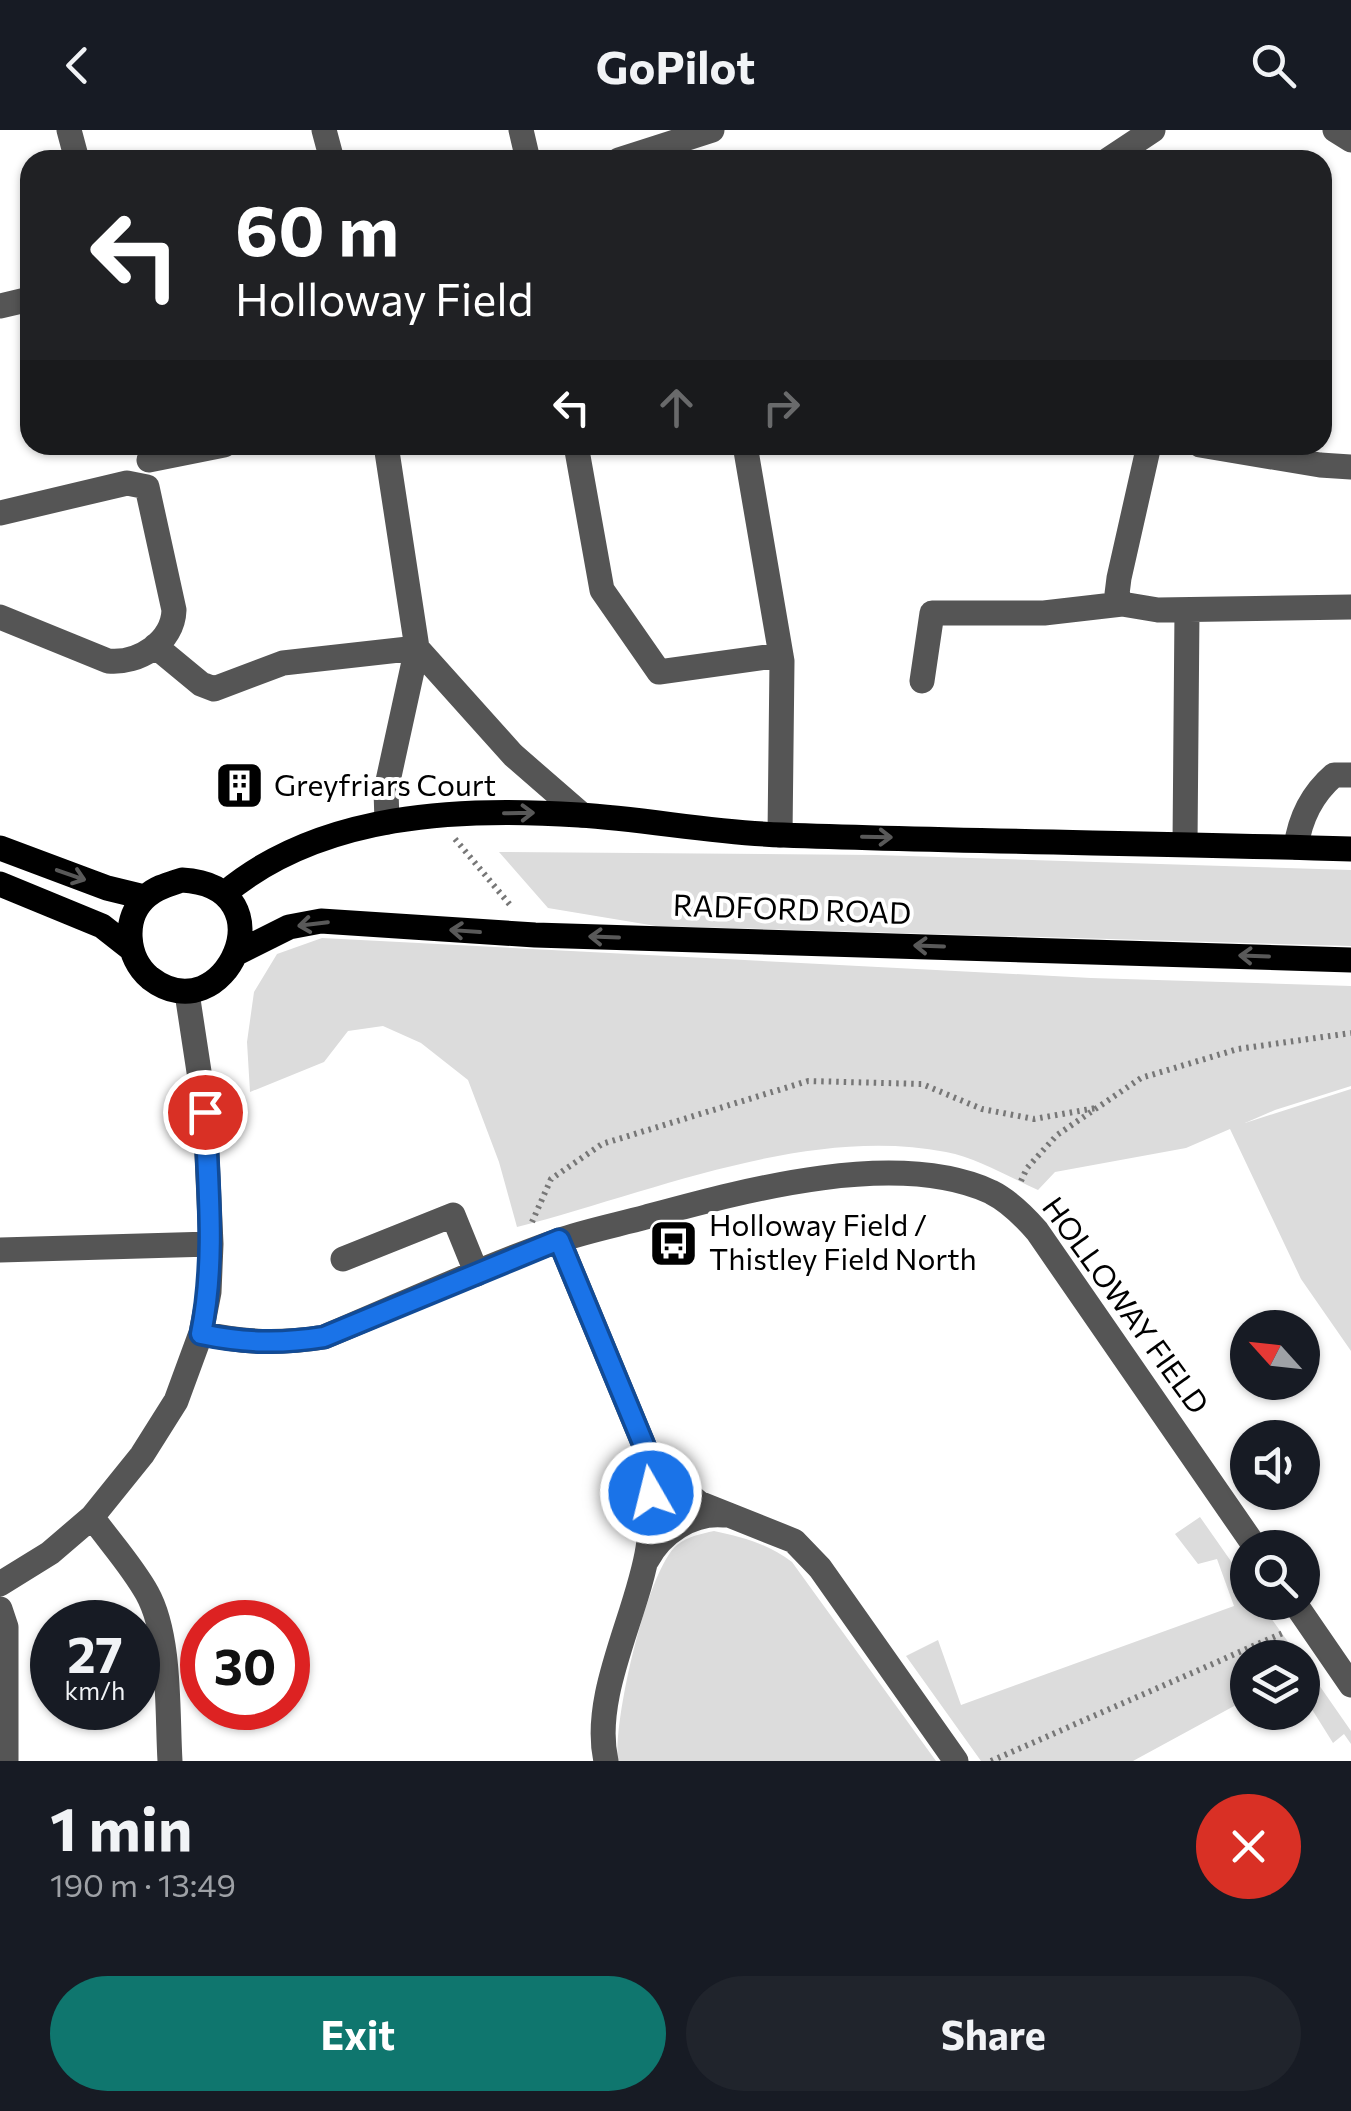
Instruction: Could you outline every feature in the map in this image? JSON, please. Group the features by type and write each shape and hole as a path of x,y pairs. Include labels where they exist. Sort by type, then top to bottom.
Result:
{"main road":[{"path":"225,894 270,862 325,838 435,815 582,815 780,835 1351,849"},
{"path":"0,848 144,897"},
{"path":"0,884 102,926 130,948 144,972 164,988 187,993 210,986 237,953 240,916 225,894 203,881 182,880 144,897 134,914 130,948"},
{"name":"RADFORD ROAD","path":"237,953 290,927 321,921 535,935 1351,960"}],"street":[{"path":"1123,150 1152,130"},
{"path":"1335,130 1351,140"},
{"path":"665,150 702,142"},
{"path":"0,617 108,661 118,662 165,639 174,623 174,610 147,487 148,455"},
{"path":"387,822 386,790 417,648 388,455"},
{"path":"578,455 602,590 660,672 781,656"},
{"path":"747,455 781,656 780,835"},
{"path":"1122,604 1117,594 1119,578 1147,455"},
{"path":"1260,455 1351,467"},
{"path":"0,514 128,483 147,487"},
{"path":"922,681 932,613 1044,613 1122,604 1158,610 1351,607"},
{"path":"1185,844 1188,610"},
{"path":"155,646 202,684 214,689 284,663 417,648"},
{"path":"417,648 513,755 582,815"},
{"path":"1296,847 1300,820 1324,783 1334,774 1351,775"},
{"path":"0,1584 50,1553 92,1517 142,1456 176,1402 201,1334 209,1292 210,1244 205,1112 187,993"},
{"name":"HOLLOWAY FIELD","path":"201,1334 283,1344 324,1337 559,1240 715,1198 815,1178 872,1174 934,1177 972,1185 1010,1204 1037,1231 1244,1530"},
{"path":"343,1260 453,1214 477,1274"},
{"path":"559,1240 648,1455 651,1519 644,1566 603,1722 606,1761"},
{"path":"0,1250 210,1244"},
{"path":"648,1455 699,1504 764,1526 794,1541 820,1568 956,1761"},
{"path":"644,1566 661,1540 681,1525 712,1514 729,1516"},
{"path":"92,1517 148,1594 157,1620 170,1761"},
{"path":"0,1609 6,1628 6,1761"},
{"path":"1306,1620 1351,1685"}],"path":[{"path":"435,815 535,935"},
{"path":"1010,1204 1027,1168 1057,1135 1141,1078 1238,1049 1351,1033"},
{"path":"515,1259 551,1180 602,1144 808,1080 922,1084 982,1109 1034,1119 1096,1108"},
{"path":"991,1761 1284,1620"}],"shaded area":[{"path":"499,852 876,855 1351,870 1351,946 656,926 548,908"},
{"path":"322,938 1091,978 1351,986 1351,1086 1245,1123 1351,1089 1351,1351 1301,1279 1230,1129 1186,1148 1055,1172 1038,1190 981,1163 946,1152 893,1146 784,1155 674,1181 517,1227 499,1162 468,1080 421,1043 383,1026 348,1031 324,1062 250,1092 247,1042 254,992 277,954"},
{"path":"1200,1517 1230,1560 1230,1595 1217,1559 1198,1564 1175,1534"},
{"path":"714,1531 755,1542 792,1562 936,1761 618,1761 621,1714 634,1647 654,1584 677,1545"},
{"path":"1230,1607 1230,1620 1272,1620 1287,1640 1230,1640 1230,1708 1133,1761 981,1761 906,1656 938,1640 961,1705"},
{"path":"1320,1686 1351,1731 1351,1744 1344,1734 1333,1743 1320,1722"}],"place":[{"name":"Greyfriars Court","path":"239,786"},
{"name":"Holloway Field / Thistley Field North","path":"674,1243"}],"route":[{"path":"205,1112 210,1244 209,1292 201,1334 283,1344 324,1337 559,1240 648,1455 651,1493"}]}
